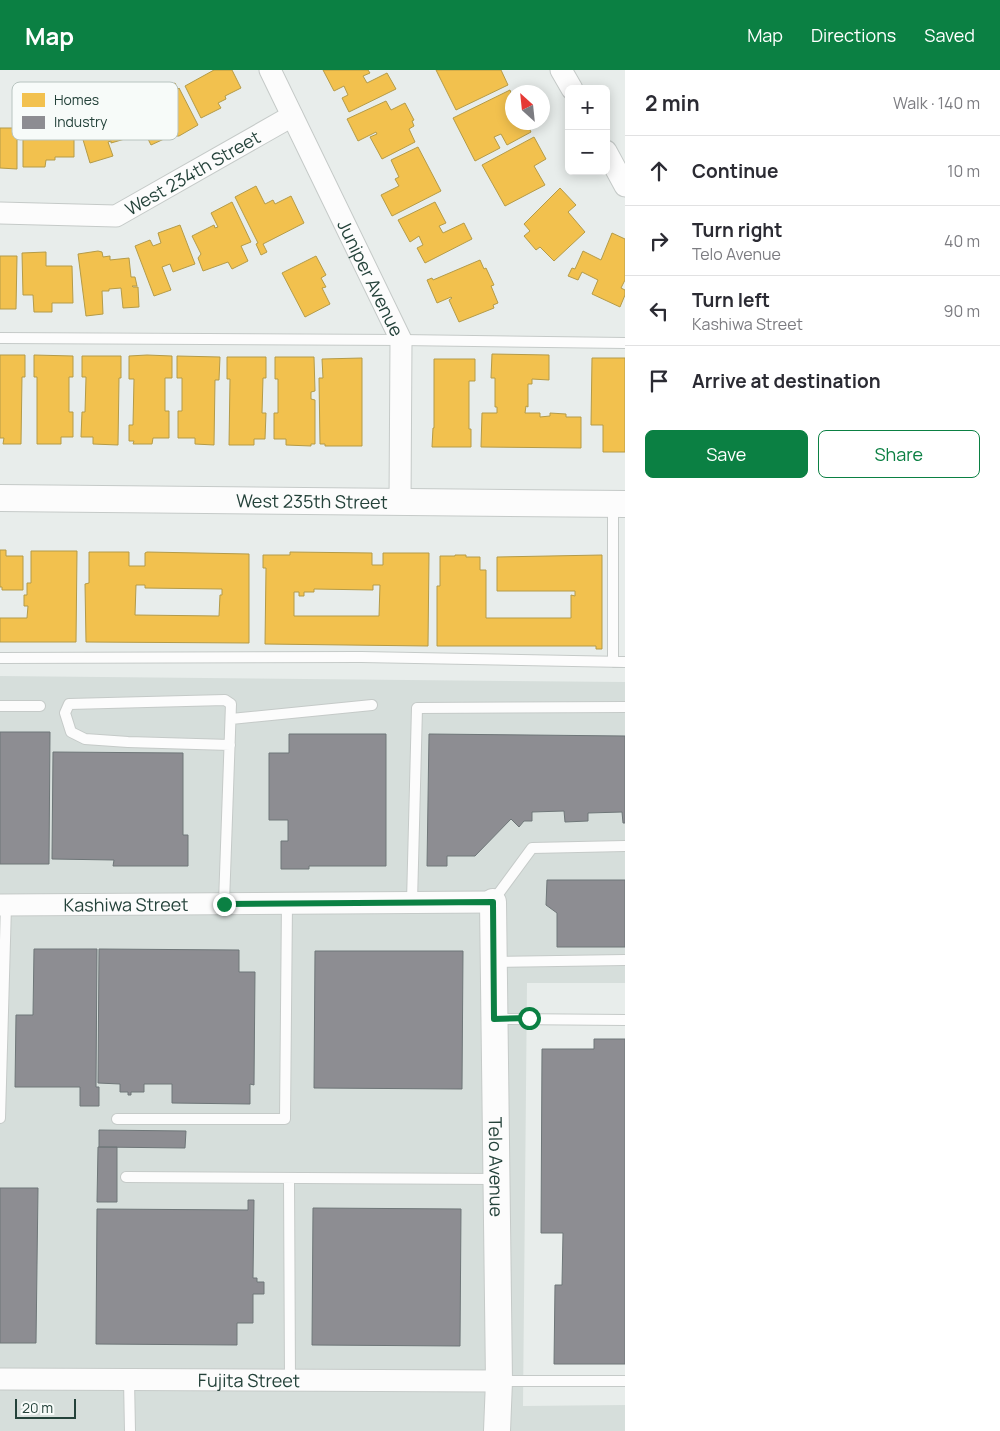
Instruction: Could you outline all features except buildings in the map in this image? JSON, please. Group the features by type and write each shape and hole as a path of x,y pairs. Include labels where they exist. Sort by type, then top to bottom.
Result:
{"street":[{"name":"Juniper Avenue","path":"270,70 401,340 400,503"},
{"path":"561,70 570,85"},
{"name":"West 234th Street","path":"0,213 116,216 292,116"},
{"path":"610,159 625,186"},
{"name":"West 235th Street","path":"0,498 619,504"},
{"name":"Kashiwa Street","path":"3,905 493,902"},
{"name":"Telo Avenue","path":"493,902 497,1431"},
{"name":"Fujita Street","path":"0,1380 498,1381"}],"lane":[{"path":"0,338 625,343"},
{"path":"613,662 619,504"},
{"path":"0,658 351,657 625,662"},
{"path":"224,904 230,745 230,719 231,704 225,700 69,704 65,713 71,732 85,739 230,745"},
{"path":"230,719 372,705"},
{"path":"0,706 40,706"},
{"path":"412,902 417,708 625,707"},
{"path":"493,902 532,848 625,846"},
{"path":"117,1119 284,1119 287,903"},
{"path":"0,1118 3,905"},
{"path":"494,962 625,960"},
{"path":"494,1019 625,1020"},
{"path":"126,1178 496,1179"},
{"path":"289,1178 290,1380"},
{"path":"129,1380 130,1431"},
{"path":"498,1381 625,1381"}],"shaded area":[{"path":"0,676 625,682 625,983 527,983 523,1406 625,1405 625,1431 0,1431"}],"route":[{"path":"224,904 493,902 494,1019 529,1018"}]}
